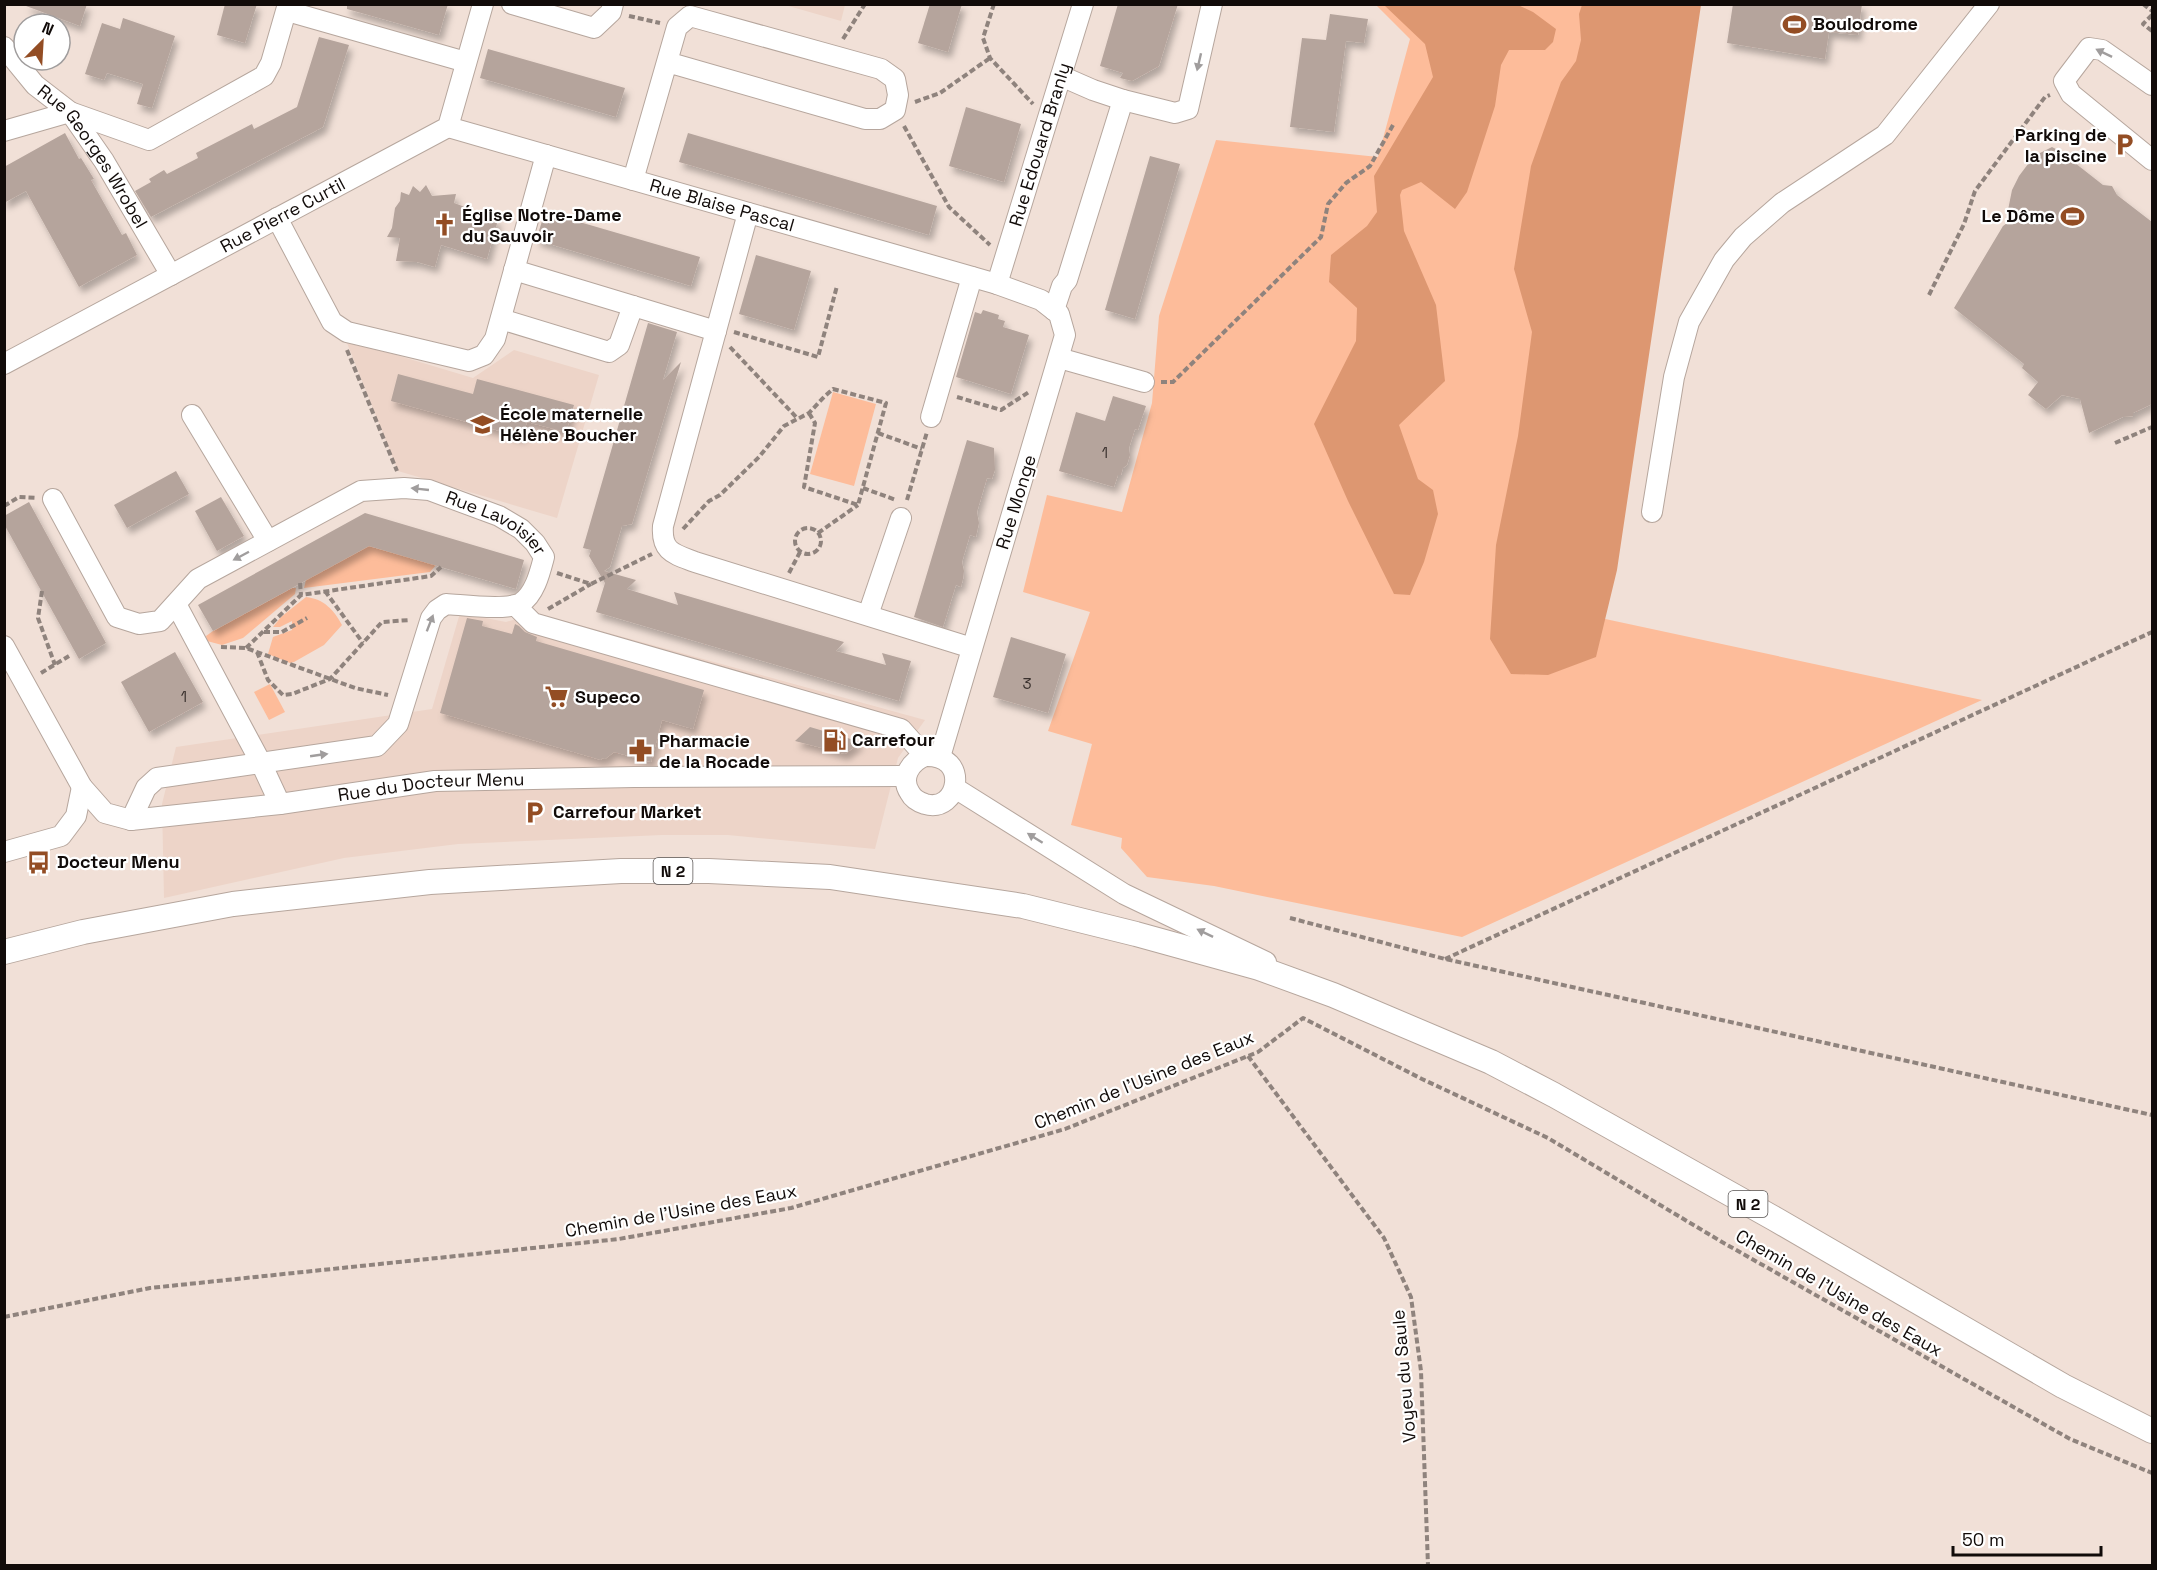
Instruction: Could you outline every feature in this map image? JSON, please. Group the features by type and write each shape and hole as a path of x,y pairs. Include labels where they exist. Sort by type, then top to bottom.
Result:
{"main road":[{"name":"N 2","path":"4,952 83,932 233,904 430,882 621,871 709,871 830,877 1023,906 1259,968 1333,995 1491,1062 1554,1095 1857,1266 2063,1386 2152,1431"}],"street":[{"path":"448,128 483,4"},
{"path":"512,4 594,28 612,8"},
{"name":"Rue Edouard Branly","path":"997,284 1083,4"},
{"path":"1061,76 1123,100 1175,113 1188,108 1212,4"},
{"path":"1652,512 1674,377 1689,322 1724,260 1743,237 1782,203 1885,135 1989,4"},
{"path":"4,130 70,112 149,140 264,76 272,63 287,8 466,62"},
{"path":"633,180 677,27 690,16 881,69 895,79 898,95 895,110 880,119 865,119 667,62"},
{"name":"Rue Georges Wrobel","path":"4,47 34,85 70,112 104,160 171,275"},
{"path":"2152,85 2102,50 2089,48 2064,81 2071,94 2152,160"},
{"path":"997,284 1041,300 1054,310 1062,286 1067,280 1123,100"},
{"name":"Rue Blaise Pascal","path":"448,128 997,284"},
{"name":"Rue Pierre Curtil","path":"4,364 448,128"},
{"path":"278,218 332,322 338,327 347,333 470,361 484,355 495,339 546,155"},
{"path":"748,213 663,526 662,538 666,548 695,562 972,648"},
{"path":"514,270 716,331"},
{"path":"931,417 972,277"},
{"path":"501,319 609,352 619,345 633,306"},
{"name":"Rue Monge","path":"932,757 972,648 1059,358 1065,335 1059,314 1054,310"},
{"path":"1059,358 1144,382"},
{"path":"192,415 268,542"},
{"name":"Rue Lavoisier","path":"53,499 117,617 139,624 160,621 198,579 361,491 404,488 429,490 499,516 521,529 535,543 544,557 539,578 523,602 515,605"},
{"path":"868,615 901,519"},
{"path":"176,604 261,763 280,804"},
{"path":"131,820 146,788 157,778 376,746 398,724 431,618 446,604 515,605 534,623 900,729 932,757 951,766 956,780 955,788 945,801 929,805 914,799 906,785 906,776 913,763 932,757"},
{"name":"Rue du Docteur Menu","path":"7,657 24,682 82,787 105,813 131,820 280,804 435,781 634,777 906,776"},
{"path":"4,852 61,836 76,816 82,787"},
{"path":"955,788 1124,894 1333,995"}],"path":[{"path":"833,56 865,4"},
{"path":"994,4 983,38 990,58 1048,119"},
{"path":"2144,4 2152,13 2143,24 2152,31"},
{"path":"612,8 677,27"},
{"path":"990,58 940,93 895,110 949,207 990,246 1006,254"},
{"path":"1929,294 1964,224 1975,191 2045,97 2067,86"},
{"path":"1144,382 1173,382 1321,237 1328,204 1346,183 1370,166 1393,125"},
{"path":"716,331 729,331 818,357 837,286"},
{"path":"338,327 404,488"},
{"path":"716,331 798,419"},
{"path":"939,392 1001,410 1053,378"},
{"path":"534,623 550,607 591,584 666,548 709,501 720,495 759,457 784,426 809,414 833,389 886,403 858,505 819,533"},
{"path":"809,414 815,423 804,487 858,505"},
{"path":"863,488 906,503 931,417"},
{"path":"2115,443 2152,428"},
{"path":"878,433 922,448"},
{"path":"4,506 19,497 53,499"},
{"path":"811,528 819,533 821,545 816,552 807,555 796,549 795,535 802,529 811,528"},
{"path":"246,648 301,595 431,576 441,567"},
{"path":"541,568 591,584"},
{"path":"300,583 301,595"},
{"path":"42,591 38,618 55,665"},
{"path":"325,591 363,643"},
{"path":"263,632 282,632 307,618"},
{"path":"257,652 268,680 283,695 292,694 330,679 382,622 431,618"},
{"path":"1445,959 2152,632"},
{"path":"199,647 246,648 355,688 406,698"},
{"path":"24,682 69,656"},
{"path":"1290,918 1445,959 2152,1115"},
{"name":"Chemin de l'Usine des Eaux","path":"4,1317 150,1288 619,1239 791,1208 1065,1129 1258,1052 1303,1018 1422,1079 1548,1138 1722,1242 2050,1428 2070,1439 2152,1473"},
{"name":"Voyeu du Saule","path":"1248,1056 1384,1238 1411,1298 1421,1371 1428,1566"}],"shaded area":[{"path":"785,5 845,5 841,21"},
{"path":"1376,5 1692,5 1596,617 1982,700 1462,937 1214,886 1147,877 1121,848 1122,838 1071,825 1092,744 1048,731 1090,612 1023,592 1047,495 1122,512 1152,403 1159,316 1216,140 1378,157 1410,39"},
{"path":"1384,5 1518,5 1533,12 1556,29 1553,42 1545,50 1509,50 1501,65 1495,106 1467,192 1455,209 1421,182 1402,190 1400,195 1404,231 1436,305 1445,381 1399,425 1418,479 1433,490 1438,514 1424,562 1410,595 1394,594 1348,501 1314,424 1356,341 1357,308 1329,282 1331,255 1367,226 1377,212 1374,176 1433,77 1425,44"},
{"path":"1582,5 1701,5 1617,570 1596,657 1548,675 1511,674 1490,639 1496,545 1518,436 1532,332 1514,269 1531,166 1561,82 1576,61 1581,40 1579,14"},
{"name":"École maternelle Hélène Boucher","path":"347,343 473,378 514,350 599,375 557,518 398,471"},
{"path":"833,392 876,404 854,486 810,474"},
{"path":"369,546 436,565 430,572 304,588 306,580"},
{"path":"292,588 296,588 295,594 243,638 222,645 207,641 206,636 213,631"},
{"path":"306,597 328,606 342,625 324,645 294,662 290,663 268,654 273,637 292,630 292,621 280,627 273,627 281,617"},
{"path":"460,613 506,622 536,613 925,720 898,758 875,849 728,835 662,835 458,844 344,858 164,898 162,804 176,747 432,709"},
{"path":"270,684 285,712 269,720 254,692"}],"building":[{"path":"27,4 87,4 80,26 72,23 72,12 42,12 26,6"},
{"path":"225,4 257,4 245,43 217,35"},
{"path":"347,4 448,4 439,35 347,9"},
{"path":"930,4 962,4 948,52 918,43"},
{"path":"1118,4 1178,4 1159,66 1132,81 1120,78 1123,73 1100,66"},
{"name":"Boulodrome","path":"1733,4 1862,4 1858,35 1829,32 1825,59 1727,43"},
{"path":"1330,14 1368,19 1364,43 1346,41 1334,132 1290,127 1302,38 1326,40"},
{"path":"123,18 175,36 152,108 137,104 143,84 107,73 104,80 85,74 102,23 120,29"},
{"path":"319,37 349,45 323,127 151,217 135,191 151,182 149,179 164,170 167,174 198,158 196,153 252,124 254,129 297,107"},
{"path":"488,49 625,88 616,117 480,78"},
{"path":"966,107 1021,124 1004,182 949,166"},
{"path":"65,133 79,159 81,158 94,179 91,180 122,235 126,233 137,255 79,287 26,191 4,203 4,167"},
{"path":"688,133 937,206 929,235 679,162"},
{"path":"2052,147 2065,154 2070,152 2075,163 2103,185 2112,186 2117,195 2152,222 2152,404 2133,413 2133,416 2123,417 2089,433 2080,399 2062,395 2046,409 2028,395 2038,382 2022,368 2024,364 1954,308 2003,226 2010,221 2008,210 2012,190 2019,176 2034,156"},
{"path":"1150,156 1180,164 1135,319 1105,310"},
{"name":"Église Notre-Dame du Sauvoir","path":"426,185 432,196 456,194 454,203 465,207 464,210 498,220 487,259 441,245 435,267 417,262 396,261 400,238 387,237 392,228 395,208 400,201 401,192 409,195 413,186 420,192"},
{"path":"545,212 700,257 691,286 536,240"},
{"path":"756,255 811,271 794,330 739,314"},
{"path":"983,310 999,315 998,319 1005,321 1003,327 1029,335 1011,394 956,377 975,312 981,314"},
{"path":"648,323 677,332 663,380 681,362 632,524 622,526 610,567 604,571 636,580 627,589 678,605 674,592 844,642 836,651 886,665 882,653 911,661 899,701 596,612 605,583 589,556 591,550 583,548"},
{"path":"398,374 473,394 477,379 574,405 566,432 527,422 522,437 391,401"},
{"path":"1113,396 1146,406 1138,430 1135,429 1127,465 1123,468 1121,475 1118,475 1114,487 1059,471 1076,412 1105,421"},
{"path":"967,440 994,448 995,470 992,479 987,478 977,512 979,523 976,537 970,535 962,562 964,571 961,587 956,585 943,627 914,617"},
{"path":"176,471 189,494 127,528 114,505"},
{"path":"221,497 244,536 217,551 195,511"},
{"path":"29,502 106,643 79,659 4,524 4,516"},
{"path":"365,513 524,560 516,589 369,546 213,631 198,605"},
{"name":"Supeco","path":"467,618 483,621 482,626 512,634 515,624 525,632 537,637 536,641 704,690 693,729 662,720 651,762 614,752 601,760 440,713"},
{"path":"1011,637 1066,654 1048,713 993,697"},
{"path":"175,652 203,702 149,732 121,682"},
{"path":"810,727 861,742 845,754 795,741"}],"place":[{"name":"Boulodrome","path":"1795,24"},
{"name":"Parking de la piscine","path":"2125,145"},
{"name":"Le Dôme","path":"2073,216"},
{"name":"Église Notre-Dame du Sauvoir","path":"444,225"},
{"name":"École maternelle Hélène Boucher","path":"482,424"},
{"name":"Supeco","path":"557,697"},
{"name":"Carrefour","path":"834,740"},
{"name":"Pharmacie de la Rocade","path":"641,751"},
{"name":"Carrefour Market","path":"535,812"},
{"name":"Docteur Menu","path":"39,862"}]}
